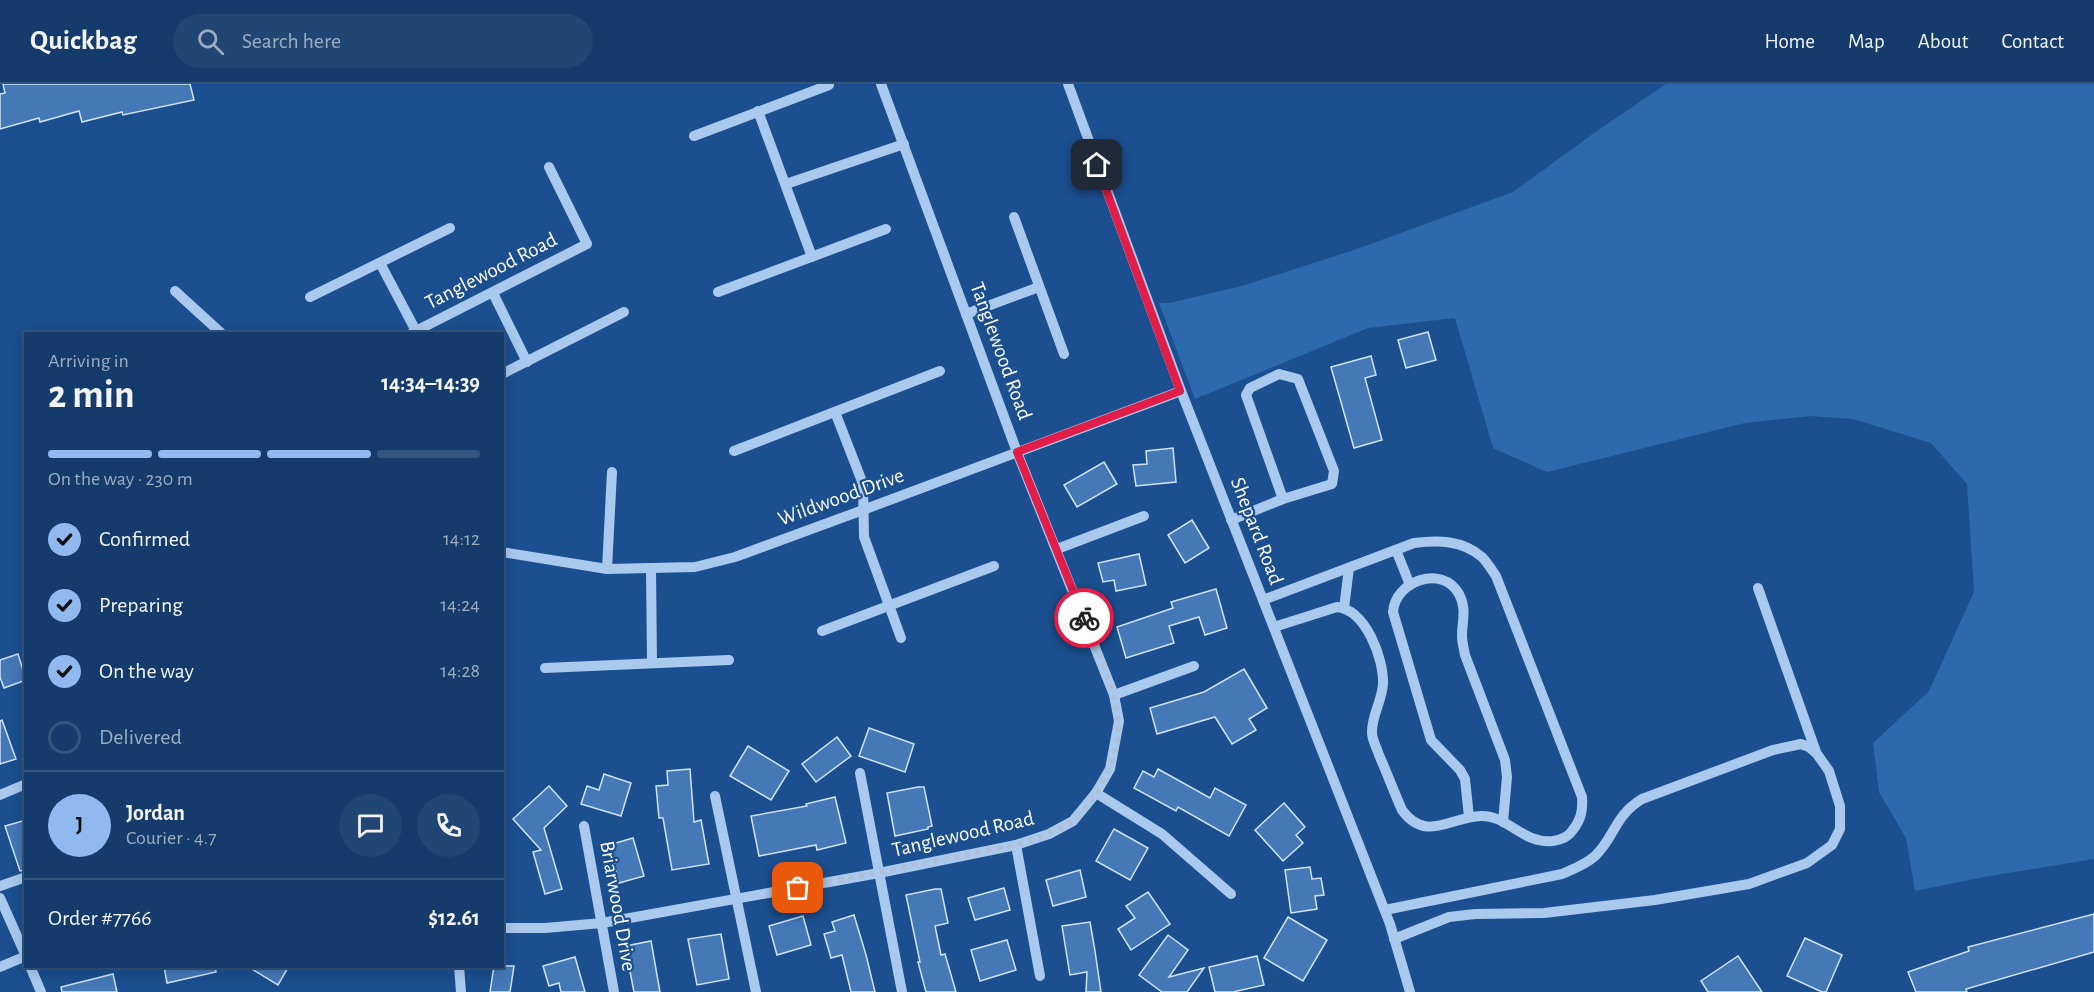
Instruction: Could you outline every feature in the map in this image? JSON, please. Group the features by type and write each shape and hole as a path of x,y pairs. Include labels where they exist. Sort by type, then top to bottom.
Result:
{"street":[{"name":"Tanglewood Road","path":"504,928 545,928 602,923 879,873 1016,845 1049,834 1073,820 1096,793 1110,769 1119,721 1113,695 1017,452 881,84"},
{"name":"Shepard Road","path":"1068,84 1180,391 1385,910 1410,992"},
{"path":"694,136 829,85"},
{"path":"758,111 812,257"},
{"path":"786,184 904,144"},
{"name":"Tanglewood Road","path":"414,332 587,244 549,167"},
{"path":"1014,217 1064,354"},
{"path":"310,297 450,228"},
{"path":"718,292 886,229"},
{"path":"380,263 414,332"},
{"path":"966,314 1040,287"},
{"path":"175,291 220,332"},
{"path":"493,293 527,362"},
{"path":"504,373 624,312"},
{"path":"734,451 940,371"},
{"path":"1232,520 1283,499 1332,484 1334,471 1298,379 1279,374 1250,388 1246,395 1283,499"},
{"name":"Wildwood Drive","path":"504,552 607,569 695,567 735,556 863,510 1180,391"},
{"path":"836,412 863,484 864,537 902,638"},
{"path":"607,569 612,472"},
{"path":"1057,549 1144,516"},
{"path":"1263,600 1414,543 1432,540 1456,543 1482,557 1496,576 1582,797 1579,822 1569,835 1558,841 1540,842 1520,834 1503,822 1484,816 1469,817 1437,826 1421,826 1410,821 1402,810 1371,735 1383,685 1373,639 1368,630 1344,608 1337,607 1274,627"},
{"path":"1396,550 1410,585"},
{"path":"822,631 994,566"},
{"path":"1344,608 1349,568"},
{"path":"651,569 652,663"},
{"path":"1469,817 1465,779 1460,770 1431,740 1393,612 1394,601 1401,591 1427,578 1438,579 1455,589 1462,602 1464,613 1462,638 1465,655 1505,760 1507,777 1503,822"},
{"path":"1758,588 1816,754"},
{"path":"545,668 729,660"},
{"path":"1113,695 1194,666"},
{"path":"1385,910 1562,874 1596,855 1630,806 1642,799 1773,750 1801,744 1809,747 1828,771 1840,806 1840,829 1832,845 1807,863 1749,884 1655,900 1544,913 1475,914 1449,917 1394,939"},
{"path":"860,773 902,992"},
{"path":"0,795 24,785"},
{"path":"1096,793 1162,834 1231,894"},
{"path":"716,796 756,992"},
{"name":"Briarwood Drive","path":"584,826 614,992"},
{"path":"1016,845 1040,976"},
{"path":"0,886 24,877"},
{"path":"0,898 24,952"},
{"path":"0,967 24,957"},
{"path":"31,968 41,992"},
{"path":"459,968 461,992"}],"shaded area":[{"path":"1666,84 2094,84 2094,859 1915,891 1906,838 1879,792 1873,743 1929,691 1974,592 1967,484 1931,443 1853,419 1810,416 1745,423 1547,472 1493,448 1455,318 1368,328 1195,399 1159,303 1169,303 1242,286 1357,249 1513,192"}],"building":[{"path":"3,84 190,84 194,100 123,115 122,112 82,122 79,111 40,122 39,118 0,129 0,94 5,93"},
{"path":"1428,332 1436,360 1406,368 1398,340"},
{"path":"1371,356 1376,375 1365,378 1382,440 1354,448 1331,367"},
{"path":"1173,448 1176,482 1136,486 1133,465 1147,464 1146,451"},
{"path":"1104,462 1117,484 1077,507 1064,485"},
{"path":"1192,520 1209,548 1185,563 1168,535"},
{"path":"1139,554 1146,585 1116,591 1114,580 1103,582 1098,563"},
{"path":"1216,589 1227,628 1205,635 1199,617 1169,626 1174,643 1126,658 1117,627 1173,608 1171,602"},
{"path":"18,654 24,681 4,688 0,677 0,660"},
{"path":"1244,669 1267,708 1249,719 1256,730 1232,744 1215,717 1157,734 1150,708 1204,692"},
{"path":"2,720 16,759 0,764 0,721"},
{"path":"869,728 914,744 905,772 859,756"},
{"path":"837,737 851,756 816,782 802,764"},
{"path":"748,746 789,771 771,800 730,776"},
{"path":"690,769 694,822 701,820 709,864 672,870 663,818 659,818 656,786 668,785 667,771"},
{"path":"1158,769 1210,798 1215,788 1246,805 1229,836 1178,807 1176,811 1134,788 1143,771 1154,777"},
{"path":"604,774 631,783 621,816 581,804 587,786 599,790"},
{"path":"549,786 567,806 544,828 562,889 545,894 533,852 541,850 513,819"},
{"path":"924,787 932,826 928,829 895,836 887,793"},
{"path":"835,797 846,843 817,850 816,845 759,856 751,816 807,806 806,804"},
{"path":"1284,803 1305,827 1296,835 1303,843 1283,861 1255,830"},
{"path":"24,821 24,870 20,871 5,826"},
{"path":"1114,829 1148,848 1130,880 1096,861"},
{"path":"633,838 644,876 619,883 609,845"},
{"path":"1310,867 1312,879 1321,878 1324,895 1315,896 1317,909 1291,913 1285,870"},
{"path":"1080,870 1086,897 1053,906 1046,880"},
{"path":"1004,888 1010,910 975,920 968,898"},
{"path":"941,889 948,923 935,926 941,955 945,954 956,992 926,992 918,962 920,962 906,895"},
{"path":"1148,892 1170,924 1131,950 1118,929 1135,918 1126,906"},
{"path":"2094,914 2094,952 1966,989 1967,992 1916,992 1908,972 1969,951 1968,947"},
{"path":"854,915 875,992 851,992 842,955 831,958 824,934 835,931 832,922"},
{"path":"803,916 811,945 777,955 769,926"},
{"path":"1288,917 1327,940 1303,981 1264,958"},
{"path":"1090,922 1101,992 1086,992 1087,972 1070,975 1062,926"},
{"path":"721,934 729,979 697,985 688,939"},
{"path":"1168,935 1188,950 1169,977 1204,968 1187,992 1162,992 1139,975"},
{"path":"1805,938 1842,955 1826,992 1787,976"},
{"path":"1007,940 1016,970 980,981 971,950"},
{"path":"651,941 660,992 634,992 625,946"},
{"path":"1257,956 1264,985 1233,992 1215,992 1209,967"},
{"path":"1738,956 1762,992 1708,992 1701,981"},
{"path":"575,957 585,992 561,992 559,983 549,986 543,966"},
{"path":"514,966 510,992 490,992 494,968"},
{"path":"164,968 215,968 216,972 167,983"},
{"path":"250,968 288,968 278,985"},
{"path":"113,974 117,992 62,992 61,987"}],"way so far":[{"path":"798,888 1016,845 1049,834 1073,820 1096,793 1110,769 1119,721 1113,695 1084,618"}],"route":[{"path":"1084,618 1017,452 1180,391 1097,165"}]}
